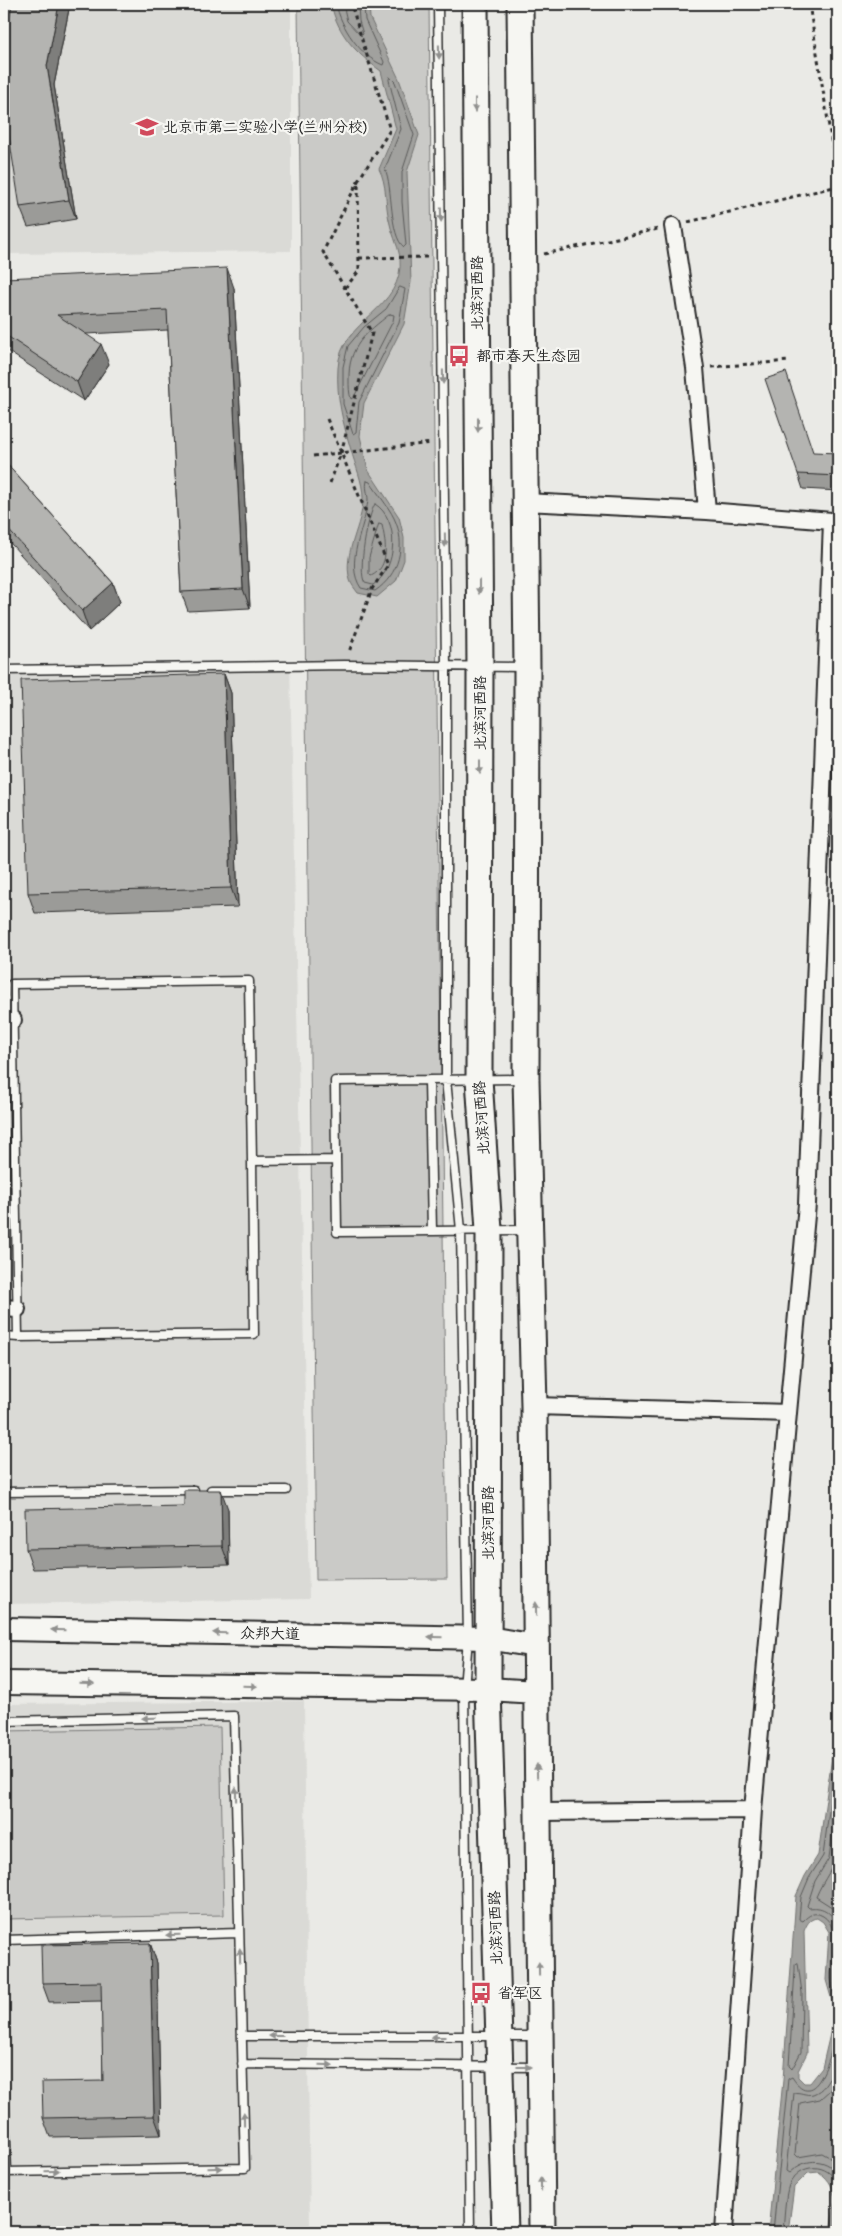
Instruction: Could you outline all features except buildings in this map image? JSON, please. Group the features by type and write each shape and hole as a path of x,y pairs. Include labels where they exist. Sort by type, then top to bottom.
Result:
{"main road":[{"name":"北滨河西路","path":"475,4 480,667 479,1080 489,1230 478,1638 488,1689 505,2232"},
{"path":"520,4 526,667 526,1079 528,1230 534,1406 542,2232"},
{"name":"众邦大道","path":"4,1629 478,1638 536,1646"},
{"path":"4,1684 488,1689 536,1692"}],"street":[{"path":"674,226 695,368 706,511"},
{"path":"525,502 706,511 832,521 807,1204 753,1810 724,2232"},
{"path":"534,1406 788,1413"},
{"path":"538,1812 753,1810"}],"lane":[{"path":"438,4 446,667 446,1080 461,1230 478,1638 464,1689 470,2232"},
{"path":"4,670 344,665 526,667"},
{"path":"4,984 249,981 254,1334 4,1336"},
{"path":"12,984 8,1020 11,1309 18,1337"},
{"path":"526,1079 335,1081 336,1160 337,1232 528,1230"},
{"path":"429,1080 432,1231"},
{"path":"252,1161 336,1160"},
{"path":"4,1492 286,1490"},
{"path":"4,1721 234,1716 245,2168 5,2172 4,2090"},
{"path":"4,1940 239,1933"},
{"path":"242,2036 540,2036"},
{"path":"242,2064 540,2067"}],"path":[{"path":"330,484 341,453 372,333 324,252 358,181 390,130 351,4"},
{"path":"809,4 838,182"},
{"path":"345,288 359,271 358,181"},
{"path":"359,258 441,257"},
{"path":"695,368 790,361"},
{"path":"327,419 388,565 372,589 344,665"},
{"path":"313,456 444,441"}],"shaded area":[{"name":"北京市第二实验小学(兰州分校)","path":"4,4 291,4 291,251 4,254"},
{"path":"298,4 429,4 447,1579 316,1580"},
{"path":"290,663 309,1599 4,1604 4,668"},
{"path":"304,1701 310,2232 4,2232 4,1704"},
{"path":"220,1727 224,1915 4,1919 4,1731"}],"water":[{"path":"331,4 369,4 370,18 399,79 419,135 407,172 411,282 404,324 364,403 360,436 368,470 399,517 404,538 404,560 396,581 377,597 358,593 351,582 348,570 351,549 362,508 363,492 341,410 338,368 341,351 349,337 393,290 399,275 400,257 390,225 386,194 379,169 396,129 381,71 356,50 343,34"},
{"path":"838,1715 838,2232 830,2232 834,2207 833,2192 831,2185 819,2172 808,2173 794,2187 788,2232 768,2232 783,2080 796,1896 805,1876 818,1855","holes":["817,1918 823,1922 829,1932 826,1980 834,2008 833,2021 822,2068 810,2083 804,2083 798,2077 798,2071 807,2053 804,1931 812,1919"]}],"place":[{"name":"北京市第二实验小学(兰州分校)","path":"147,127"},
{"name":"都市春天生态园","path":"459,356"},
{"name":"省军区","path":"481,1993"}]}
